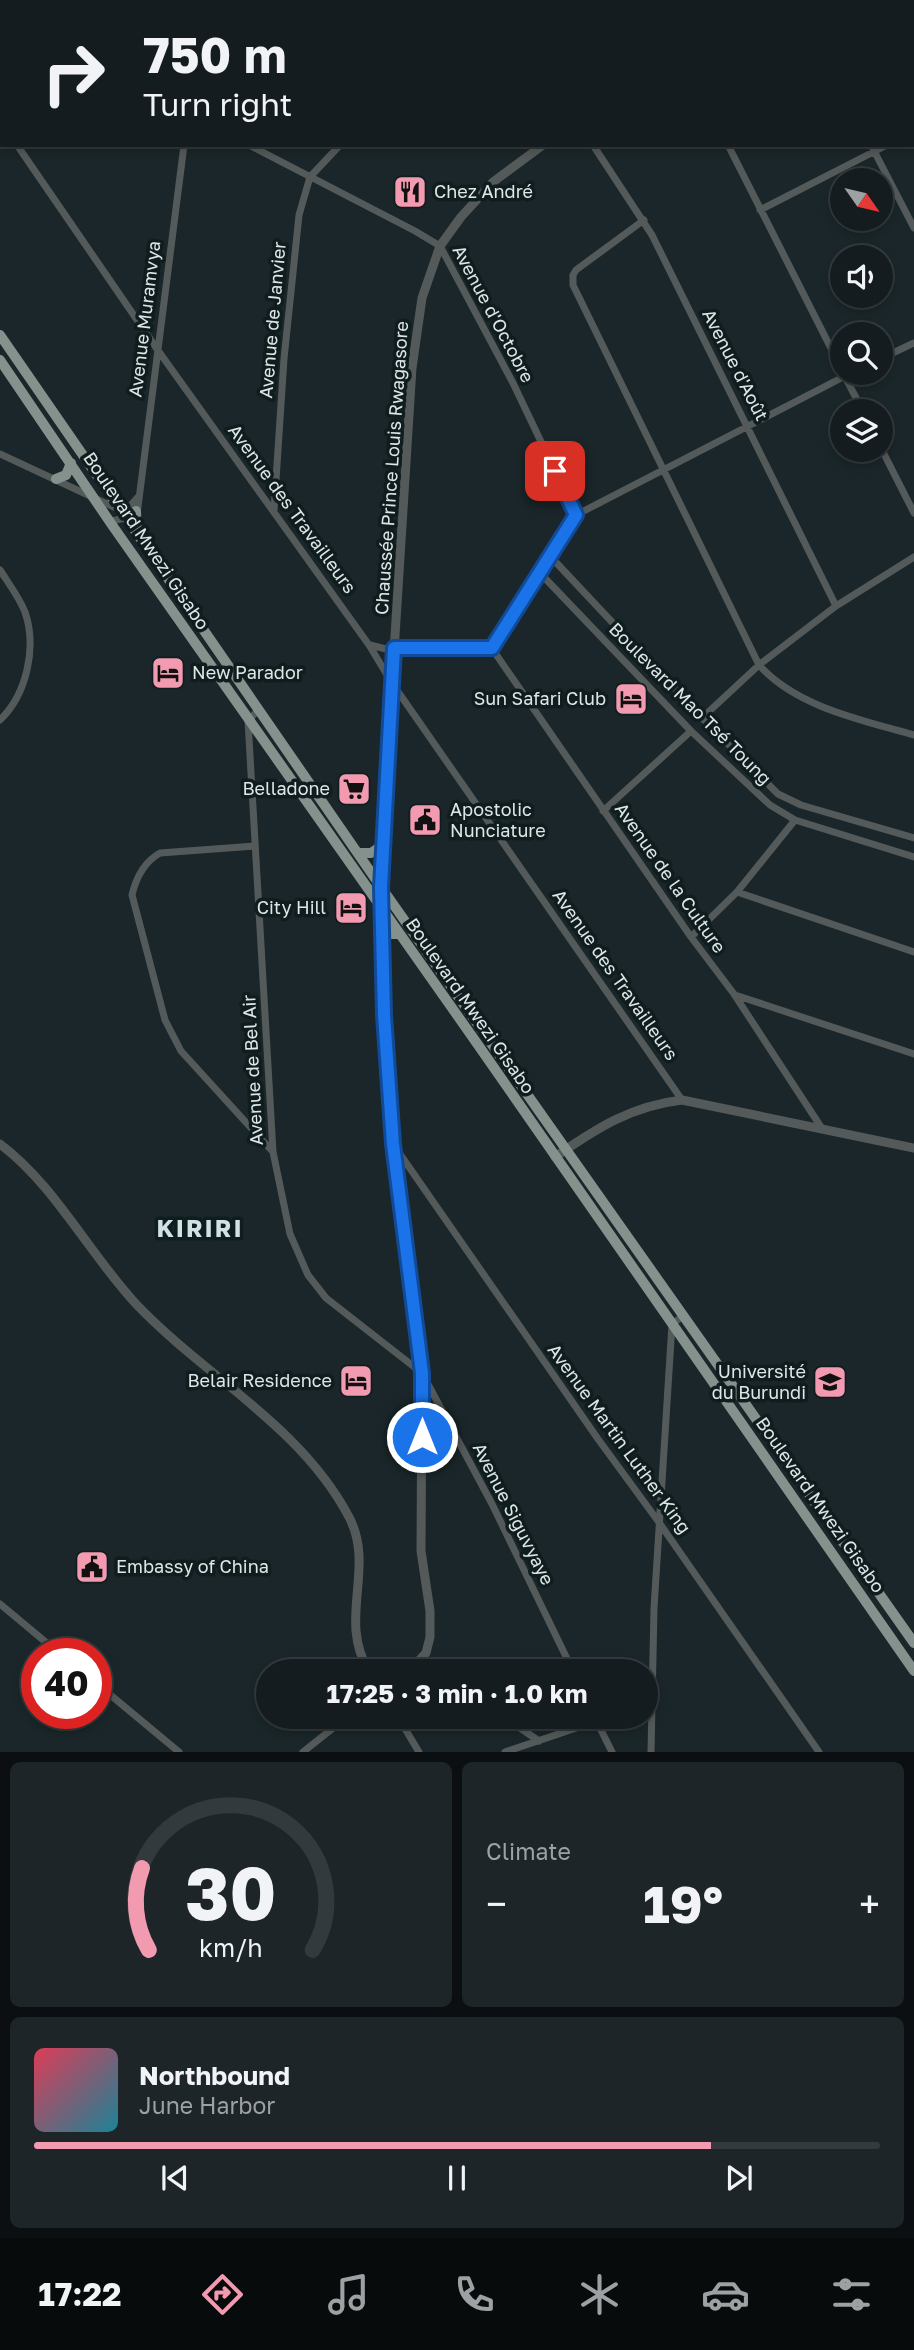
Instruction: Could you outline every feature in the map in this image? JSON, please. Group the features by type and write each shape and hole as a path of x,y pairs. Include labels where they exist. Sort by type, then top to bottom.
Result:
{"main road":[{"name":"Boulevard Mwezi Gisabo","path":"0,335 381,887 914,1643"},
{"name":"Boulevard Mwezi Gisabo","path":"0,360 109,522 476,1042 914,1671"},
{"path":"57,479 66,475 71,463"},
{"path":"136,511 138,537"},
{"path":"358,853 370,853 384,844"},
{"path":"382,938 398,934"},
{"path":"476,1042 487,1034"},
{"path":"783,1483 796,1476"}],"street":[{"name":"Avenue des Travailleurs","path":"18,147 157,349 369,645 392,683 682,1100"},
{"name":"Avenue Muramvya","path":"136,511 184,147"},
{"name":"Avenue d'Octobre","path":"253,147 440,246 513,383 576,515"},
{"name":"Avenue de Janvier","path":"274,510 284,359 299,215 310,177 338,147"},
{"name":"Chaussée Prince Louis Rwagasore","path":"420,1659 426,1653 430,1637 430,1611 421,1551 422,1373 393,1144 381,910 394,648 416,327 422,298 440,246 461,217 493,182 540,147"},
{"name":"Avenue d'Août","path":"594,147 644,220 836,606"},
{"path":"728,147 830,344"},
{"path":"760,210 872,148 914,228"},
{"path":"644,220 576,270 572,280 759,665 770,678 806,699 914,735"},
{"path":"893,352 914,342"},
{"path":"369,645 377,648 492,648 576,515 830,381"},
{"path":"0,454 57,479 123,514"},
{"path":"888,462 914,513"},
{"path":"123,514 139,497"},
{"path":"109,522 123,514 136,511"},
{"name":"Boulevard Mao Tsé Toung","path":"550,556 702,718 778,794 801,805 914,838"},
{"path":"702,718 759,665 836,606 914,557"},
{"path":"0,570 25,614 30,647 25,679 17,697 0,720"},
{"name":"Boulevard Mao Tsé Toung","path":"540,573 691,732 770,805 795,820 914,857"},
{"name":"Avenue de la Culture","path":"492,648 691,937 734,994 821,1127"},
{"path":"248,721 258,710"},
{"name":"Avenue de Bel Air","path":"248,721 273,1152 290,1234 316,1287 337,1307 422,1373"},
{"path":"603,811 691,732"},
{"path":"691,937 737,892 795,820"},
{"path":"255,846 160,853 151,858 142,869 132,895 162,1011 172,1036 189,1060 273,1152"},
{"path":"737,892 914,952"},
{"path":"734,994 914,1054"},
{"path":"555,1157 626,1113 657,1103 682,1100 914,1148"},
{"path":"0,1144 15,1155 35,1177 136,1304 288,1437 323,1478 349,1517 356,1533 359,1562 354,1629 363,1659"},
{"name":"Avenue Martin Luther King","path":"393,1144 819,1752"},
{"path":"651,1752 651,1667 658,1521 672,1324 683,1316"},
{"name":"Avenue Siguvyaye","path":"422,1373 492,1504 567,1659"},
{"path":"0,1604 41,1638"},
{"path":"112,1696 179,1752"},
{"path":"303,1752 332,1729"},
{"path":"405,1729 419,1752"},
{"path":"522,1729 539,1741"},
{"path":"505,1752 570,1729"},
{"path":"601,1729 612,1752"}],"place":[{"name":"Chez André","path":"410,192"},
{"name":"New Parador","path":"168,673"},
{"name":"Sun Safari Club","path":"631,699"},
{"name":"Belladone","path":"354,789"},
{"name":"Apostolic Nunciature","path":"425,820"},
{"name":"City Hill","path":"351,908"},
{"name":"Belair Residence","path":"356,1381"},
{"name":"Université du Burundi","path":"830,1382"},
{"name":"Embassy of China","path":"92,1567"}],"district":[{"name":"KIRIRI","path":"200,1229"}],"route":[{"path":"422,1437 422,1373 393,1144 384,1015 381,887 394,648 492,648 576,515 555,471"}]}
